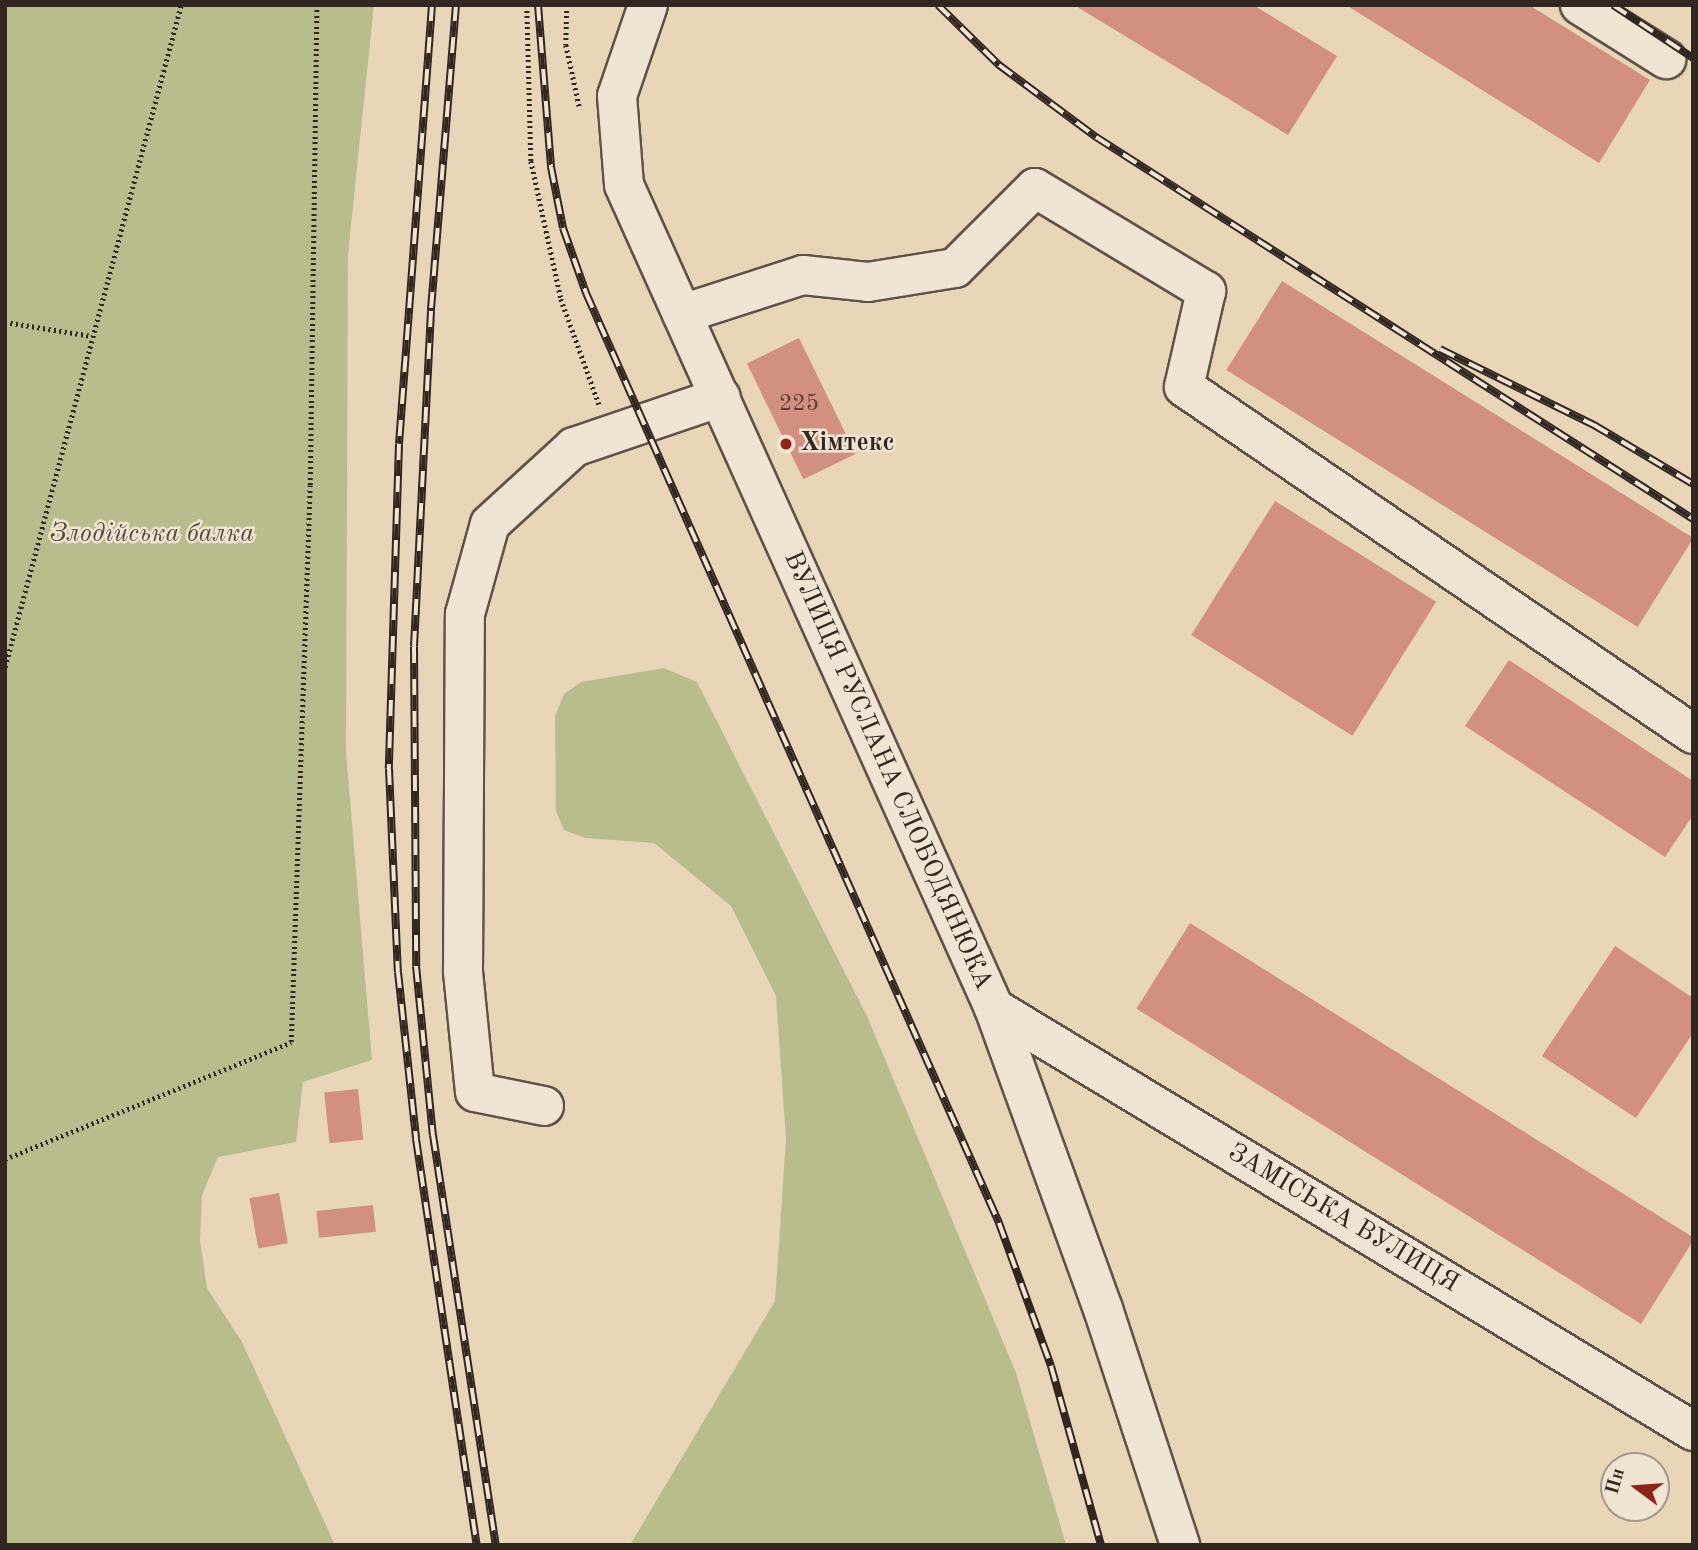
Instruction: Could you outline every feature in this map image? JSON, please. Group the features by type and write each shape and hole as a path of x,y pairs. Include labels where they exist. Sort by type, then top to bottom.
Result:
{"street":[{"name":"ВУЛИЦЯ РУСЛАНА СЛОБОДЯНЮКА","path":"649,5 617,96 617,140 624,185 993,1008 1103,1309 1180,1545"},
{"path":"1580,5 1666,59"},
{"path":"682,314 803,275 868,282 955,268 1035,188 1206,291 1184,387 1693,734"},
{"path":"544,1106 475,1091 463,971 465,614 490,524 574,447 720,397"},
{"name":"ЗАМІСЬКА ВУЛИЦЯ","path":"993,1008 1693,1431"}],"path":[{"path":"5,667 181,5"},
{"path":"5,1158 291,1042 310,471 317,5"},
{"path":"527,5 531,161 561,299 610,435"},
{"path":"5,322 92,336"}],"green space":[{"name":"Злодійська балка","path":"5,5 374,5 348,254 346,751 372,1060 303,1082 296,1142 218,1157 202,1195 200,1240 207,1288 242,1342 335,1545 5,1545"},
{"path":"664,668 697,682 867,1016 1016,1373 1066,1545 630,1545 775,1301 786,1139 776,996 731,906 654,843 585,838 564,830 556,811 555,716 564,694 581,682"}],"building":[{"path":"1074,5 1253,5 1337,56 1288,135"},
{"path":"1346,5 1529,5 1650,80 1599,163"},
{"path":"1282,281 1693,538 1638,627 1226,370"},
{"path":"799,338 856,454 803,479 747,363"},
{"path":"1275,501 1436,602 1352,736 1191,635"},
{"path":"1509,660 1693,781 1693,815 1665,857 1465,726"},
{"path":"1190,923 1693,1237 1641,1324 1136,1009"},
{"path":"1615,946 1693,998 1693,1033 1636,1118 1542,1056"},
{"path":"358,1089 363,1140 330,1143 324,1093"},
{"path":"279,1193 288,1243 258,1248 249,1198"},
{"path":"373,1205 376,1232 319,1238 316,1211"}],"railway":[{"path":"432,5 399,444 389,769 398,972 416,1139 477,1545"},
{"path":"456,5 431,311 414,647 416,966 433,1135 496,1545"},
{"path":"538,5 551,167 563,228 586,293 999,1223 1051,1366 1101,1545"},
{"path":"938,5 999,65 1096,137 1693,519"},
{"path":"1613,5 1693,58"},
{"path":"1440,349 1594,425 1693,484"}],"place":[{"name":"Хімтекс","path":"786,444"}]}
